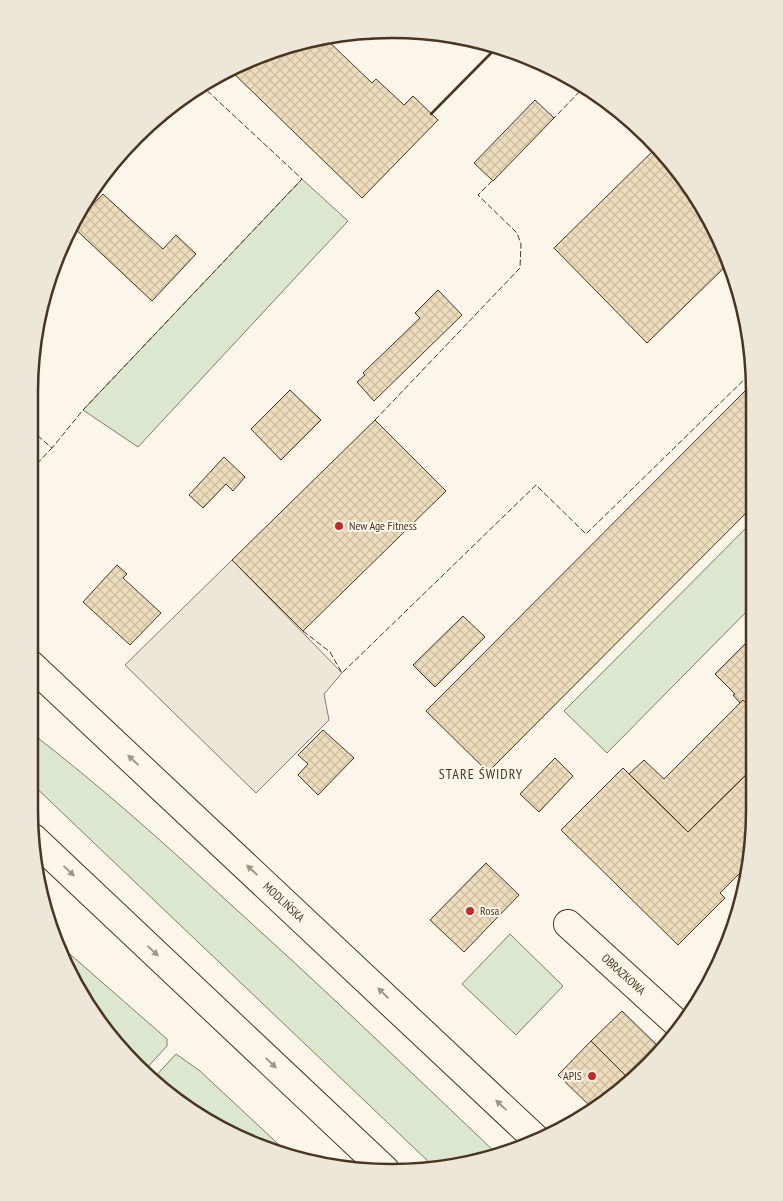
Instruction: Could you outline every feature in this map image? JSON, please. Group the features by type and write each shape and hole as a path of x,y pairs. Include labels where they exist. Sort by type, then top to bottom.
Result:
{"main road":[{"name":"MODLIŃSKA","path":"38,672 532,1135"},
{"path":"39,844 377,1163"},
{"name":"OBRAZKOWA","path":"568,924 675,1021"}],"green space":[{"path":"302,179 348,221 138,447 83,410"},
{"path":"746,528 746,612 607,753 564,711"},
{"path":"38,738 179,857 329,995 491,1149 461,1157 428,1161 38,790"},
{"path":"510,934 563,986 516,1035 462,984"},
{"path":"67,952 167,1039 167,1046 148,1067 141,1060 125,1043 97,1006"},
{"path":"176,1054 200,1071 280,1145 256,1137 214,1116 157,1075"}],"shaded area":[{"path":"232,560 342,673 324,694 329,720 256,793 125,665"}],"building":[{"path":"330,43 372,83 376,79 404,105 413,96 438,120 362,198 234,74 278,56"},
{"path":"535,100 554,118 493,181 474,163"},
{"path":"652,152 686,195 709,235 723,268 647,343 554,248"},
{"path":"103,194 163,249 176,235 196,254 152,301 77,230 88,210"},
{"path":"438,290 462,315 374,401 357,382 365,375 363,373 420,318 415,313"},
{"path":"290,390 321,420 281,460 251,429"},
{"path":"746,390 746,513 488,772 426,711"},
{"name":"New Age Fitness","path":"375,420 446,491 303,631 232,560"},
{"path":"224,457 245,477 233,491 226,484 203,508 189,495"},
{"path":"117,565 127,574 123,578 161,613 130,645 83,602"},
{"path":"463,616 485,637 435,687 413,665"},
{"path":"746,643 746,703 743,700 740,703 733,695 735,694 715,674"},
{"path":"743,700 746,703 746,775 688,832 629,774 644,760 664,779"},
{"path":"323,730 354,758 318,795 298,775 308,764 298,755"},
{"path":"555,758 573,776 539,812 520,794"},
{"path":"623,768 688,832 746,775 745,833 740,873 720,893 725,898 678,945 561,830"},
{"path":"486,863 519,895 464,952 430,920"},
{"path":"622,1011 657,1045 626,1076 591,1041"},
{"path":"591,1041 626,1076 588,1104 558,1075"}],"fence":[{"path":"38,436 52,448 83,410 302,179 206,90"},
{"path":"552,120 579,92"},
{"path":"375,420 520,268 521,244 517,233 478,195 494,179"},
{"path":"303,631 330,652 342,673 536,485 586,534 745,378"},
{"path":"38,463 52,448"}],"wall":[{"path":"431,114 492,52"}],"place":[{"name":"New Age Fitness","path":"339,526"},
{"name":"Rosa","path":"470,911"},
{"name":"APIS","path":"592,1076"}],"district":[{"name":"STARE ŚWIDRY","path":"481,774"}]}
